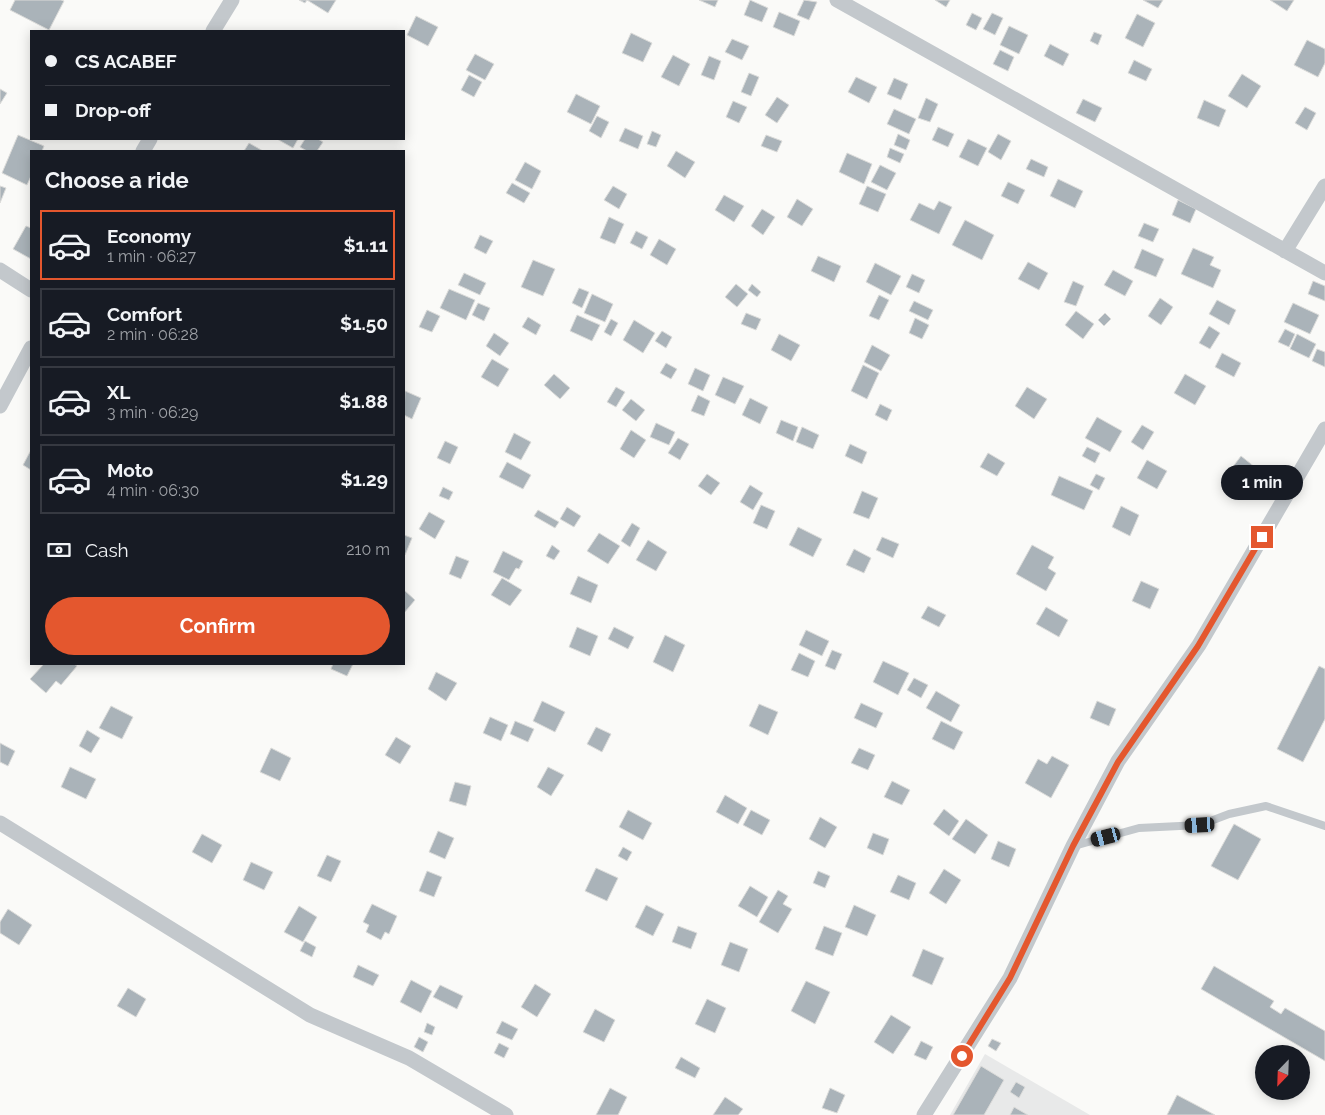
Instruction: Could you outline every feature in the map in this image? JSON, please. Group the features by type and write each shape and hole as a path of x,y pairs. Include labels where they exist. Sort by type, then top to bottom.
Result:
{"street":[{"path":"214,30 232,0"},
{"path":"837,0 1325,273"},
{"path":"1285,251 1325,186"},
{"path":"0,270 30,289"},
{"path":"0,406 30,350"},
{"path":"924,1115 1010,978 1073,846 1118,762 1198,646 1325,429"},
{"path":"0,823 310,1015 409,1058 506,1115"}],"lane":[{"path":"1073,846 1139,828 1200,825 1229,814 1266,806 1325,826"}],"shaded area":[{"path":"985,1054 1090,1115 950,1115"}],"building":[{"path":"15,0 64,1 49,30 10,10"},
{"path":"307,0 336,0 328,13"},
{"path":"699,0 718,0 715,7"},
{"path":"750,0 768,8 762,22 744,15"},
{"path":"804,0 817,2 809,20 797,15"},
{"path":"935,0 950,0 946,7"},
{"path":"1143,0 1163,0 1158,8"},
{"path":"1270,0 1294,0 1287,11"},
{"path":"779,12 800,21 794,36 773,27"},
{"path":"972,13 982,18 976,30 966,25"},
{"path":"992,13 1003,18 995,35 983,29"},
{"path":"1137,14 1155,23 1143,47 1125,38"},
{"path":"416,16 438,27 428,46 407,35"},
{"path":"1009,26 1028,35 1019,54 1000,45"},
{"path":"1094,32 1102,35 1098,45 1090,41"},
{"path":"631,33 652,43 643,62 622,53"},
{"path":"732,39 749,46 742,60 725,52"},
{"path":"1307,40 1325,49 1325,63 1318,77 1294,65"},
{"path":"1050,44 1069,54 1063,66 1044,56"},
{"path":"1000,50 1014,57 1008,71 993,64"},
{"path":"475,54 494,64 485,80 466,70"},
{"path":"673,55 690,64 679,86 661,77"},
{"path":"709,56 721,61 714,80 701,75"},
{"path":"1134,60 1152,69 1146,81 1128,73"},
{"path":"749,73 759,77 751,96 741,92"},
{"path":"1242,74 1261,86 1247,108 1228,96"},
{"path":"469,75 482,82 474,97 461,90"},
{"path":"856,77 877,87 869,103 848,92"},
{"path":"894,78 908,84 901,100 887,94"},
{"path":"0,89 7,93 0,104"},
{"path":"576,94 600,106 591,124 567,112"},
{"path":"777,97 789,105 777,123 765,115"},
{"path":"926,98 938,104 930,122 918,118"},
{"path":"1083,99 1102,108 1095,122 1076,113"},
{"path":"1204,100 1226,110 1219,127 1197,118"},
{"path":"733,101 747,107 739,123 726,117"},
{"path":"1305,107 1316,113 1307,130 1295,123"},
{"path":"894,109 916,119 909,134 887,124"},
{"path":"597,116 609,122 601,138 589,131"},
{"path":"938,127 954,134 948,147 932,140"},
{"path":"625,128 643,136 638,149 619,141"},
{"path":"652,131 661,135 656,147 647,144"},
{"path":"898,134 910,140 906,150 894,145"},
{"path":"998,134 1011,141 1001,160 988,152"},
{"path":"18,135 44,146 42,150 30,150 30,178 27,185 2,173"},
{"path":"766,135 782,141 777,152 761,146"},
{"path":"968,139 987,148 978,166 959,157"},
{"path":"279,140 297,140 293,148"},
{"path":"304,140 320,140 323,142 318,150 305,150 300,147"},
{"path":"249,143 261,150 245,150"},
{"path":"890,148 904,154 900,163 887,157"},
{"path":"676,151 695,162 685,178 667,166"},
{"path":"847,153 872,164 864,184 839,172"},
{"path":"1031,159 1048,167 1044,177 1026,169"},
{"path":"525,162 541,171 532,189 515,180"},
{"path":"880,165 896,173 887,190 871,182"},
{"path":"1058,179 1083,191 1075,208 1050,196"},
{"path":"1008,182 1025,190 1018,204 1001,196"},
{"path":"512,183 530,193 524,203 506,193"},
{"path":"0,186 6,188 0,203"},
{"path":"613,186 627,194 619,209 604,200"},
{"path":"867,186 886,194 878,212 859,204"},
{"path":"724,195 744,206 734,222 715,210"},
{"path":"797,199 813,209 802,226 787,217"},
{"path":"1178,200 1196,209 1190,223 1172,215"},
{"path":"939,201 952,207 939,234 910,220 919,203 934,210"},
{"path":"762,209 775,217 763,235 751,226"},
{"path":"609,217 624,224 615,244 600,238"},
{"path":"965,220 994,235 982,260 952,245"},
{"path":"1144,223 1159,229 1153,242 1138,236"},
{"path":"26,226 30,228 30,258 13,249"},
{"path":"636,231 648,237 642,249 630,243"},
{"path":"480,235 493,241 486,254 474,248"},
{"path":"659,239 676,249 667,265 650,255"},
{"path":"1193,248 1214,257 1210,265 1221,270 1213,288 1181,274"},
{"path":"1142,249 1164,259 1156,277 1134,268"},
{"path":"818,256 841,266 834,282 811,271"},
{"path":"533,260 555,269 543,296 521,287"},
{"path":"1028,262 1048,273 1039,290 1018,279"},
{"path":"875,263 901,276 891,295 866,282"},
{"path":"1113,270 1133,281 1125,296 1104,285"},
{"path":"464,273 486,283 480,295 458,285"},
{"path":"912,274 925,280 919,293 906,287"},
{"path":"1073,281 1084,286 1076,306 1064,302"},
{"path":"1313,281 1325,286 1325,301 1308,294"},
{"path":"736,284 748,294 737,307 725,297"},
{"path":"752,284 761,292 757,297 748,290"},
{"path":"579,288 589,292 582,308 572,303"},
{"path":"449,289 475,300 466,320 440,308"},
{"path":"592,294 613,304 605,322 584,313"},
{"path":"879,295 889,300 879,320 869,316"},
{"path":"1160,298 1173,307 1161,325 1148,316"},
{"path":"1217,300 1236,310 1229,325 1209,314"},
{"path":"914,301 933,310 928,320 909,311"},
{"path":"478,303 490,308 484,321 472,315"},
{"path":"1293,303 1319,315 1310,334 1284,322"},
{"path":"427,310 440,316 432,332 419,327"},
{"path":"1076,311 1094,324 1083,339 1065,325"},
{"path":"746,313 761,319 756,330 741,324"},
{"path":"1105,313 1111,319 1104,326 1098,320"},
{"path":"577,315 600,325 592,341 570,331"},
{"path":"528,317 541,325 536,335 522,327"},
{"path":"915,318 929,325 922,339 909,333"},
{"path":"611,319 618,323 611,336 604,332"},
{"path":"634,320 655,333 643,353 623,340"},
{"path":"1209,326 1220,333 1210,349 1199,343"},
{"path":"1285,329 1295,334 1289,347 1278,342"},
{"path":"662,331 672,337 666,348 655,341"},
{"path":"494,333 509,343 500,356 486,346"},
{"path":"779,334 800,345 791,361 771,350"},
{"path":"1297,334 1316,344 1309,358 1290,349"},
{"path":"872,345 890,355 881,371 864,362"},
{"path":"1317,349 1325,352 1325,367 1312,361"},
{"path":"1222,353 1241,363 1234,377 1215,367"},
{"path":"492,359 509,369 498,387 481,377"},
{"path":"666,363 677,369 671,379 660,373"},
{"path":"863,365 879,373 867,399 851,391"},
{"path":"695,368 710,375 703,391 688,384"},
{"path":"554,374 570,388 560,399 544,385"},
{"path":"1185,374 1206,386 1195,405 1174,393"},
{"path":"723,377 744,386 735,404 715,395"},
{"path":"616,387 625,392 616,407 607,402"},
{"path":"1027,387 1047,399 1034,419 1015,406"},
{"path":"405,391 421,398 412,419 405,416"},
{"path":"698,395 710,401 704,416 691,411"},
{"path":"750,398 768,407 760,424 742,415"},
{"path":"631,399 645,410 636,421 622,410"},
{"path":"880,404 892,410 887,421 875,415"},
{"path":"1097,417 1122,431 1110,452 1085,438"},
{"path":"781,420 798,427 793,441 776,433"},
{"path":"656,423 675,432 669,445 650,437"},
{"path":"1142,425 1154,432 1143,450 1131,442"},
{"path":"802,427 819,435 813,449 796,442"},
{"path":"631,430 646,440 634,458 620,449"},
{"path":"514,433 531,442 521,460 505,452"},
{"path":"678,438 689,444 680,460 668,453"},
{"path":"445,441 458,447 450,464 437,458"},
{"path":"850,444 867,452 862,464 845,456"},
{"path":"1087,447 1100,453 1095,463 1082,456"},
{"path":"30,452 30,469 23,465"},
{"path":"988,453 1005,463 997,476 980,467"},
{"path":"1241,456 1256,468 1248,480 1232,468"},
{"path":"1147,460 1167,471 1157,489 1137,478"},
{"path":"507,462 531,475 523,489 499,477"},
{"path":"707,474 720,483 711,495 698,486"},
{"path":"1096,474 1105,478 1099,490 1090,485"},
{"path":"1059,476 1093,491 1084,510 1051,495"},
{"path":"750,485 763,493 753,510 740,502"},
{"path":"443,487 453,492 449,500 439,496"},
{"path":"862,491 878,498 869,519 853,513"},
{"path":"761,505 775,511 767,529 753,523"},
{"path":"1121,506 1139,515 1130,536 1112,527"},
{"path":"567,507 581,516 574,527 560,519"},
{"path":"538,510 559,522 555,528 534,516"},
{"path":"429,512 445,521 435,539 419,529"},
{"path":"632,523 640,528 630,547 621,541"},
{"path":"798,527 822,539 813,557 789,545"},
{"path":"599,533 620,546 608,564 587,551"},
{"path":"405,535 412,538 405,555"},
{"path":"882,537 899,544 893,558 876,550"},
{"path":"648,540 667,552 656,571 636,560"},
{"path":"552,545 560,551 554,560 546,556"},
{"path":"1032,545 1054,557 1048,568 1056,573 1046,591 1016,574"},
{"path":"854,549 871,558 864,573 846,565"},
{"path":"503,551 523,561 519,569 516,568 509,580 493,572"},
{"path":"456,556 469,561 461,579 449,574"},
{"path":"578,576 598,585 591,603 570,594"},
{"path":"502,578 522,590 510,606 491,595"},
{"path":"1141,581 1159,589 1150,609 1132,601"},
{"path":"405,591 415,600 405,612"},
{"path":"928,606 946,615 939,627 921,618"},
{"path":"1046,607 1068,620 1059,637 1036,624"},
{"path":"577,627 598,636 590,656 569,647"},
{"path":"614,627 634,637 628,649 608,639"},
{"path":"806,630 829,641 822,656 799,645"},
{"path":"665,635 685,645 673,672 653,662"},
{"path":"832,650 842,654 835,670 825,666"},
{"path":"799,653 815,661 808,677 791,670"},
{"path":"883,661 909,673 898,695 873,682"},
{"path":"43,665 77,666 61,685 56,681 46,693 30,679"},
{"path":"333,665 352,665 347,676 331,669"},
{"path":"1319,666 1325,669 1325,719 1303,762 1277,749"},
{"path":"436,672 457,683 446,701 428,689"},
{"path":"914,678 928,685 921,698 907,690"},
{"path":"936,691 960,705 951,722 926,708"},
{"path":"542,701 565,712 555,732 533,721"},
{"path":"1097,701 1116,709 1109,726 1090,718"},
{"path":"861,703 883,713 876,728 854,718"},
{"path":"759,704 778,712 768,735 749,726"},
{"path":"111,706 133,717 122,739 99,728"},
{"path":"490,717 508,725 501,741 483,733"},
{"path":"515,721 534,729 528,742 510,734"},
{"path":"941,721 963,732 954,750 932,739"},
{"path":"596,727 611,734 602,752 587,744"},
{"path":"87,730 100,738 91,753 79,746"},
{"path":"396,737 411,746 400,764 385,755"},
{"path":"0,743 15,751 8,766 0,762"},
{"path":"271,748 291,758 280,781 260,772"},
{"path":"859,748 875,755 868,770 851,763"},
{"path":"1052,756 1069,765 1051,798 1025,783 1038,759 1047,764"},
{"path":"70,767 96,779 86,799 61,787"},
{"path":"548,767 564,775 551,796 537,787"},
{"path":"892,781 910,790 902,805 884,797"},
{"path":"455,782 471,786 466,806 449,801"},
{"path":"725,795 747,808 738,824 716,812"},
{"path":"944,809 959,821 949,836 933,824"},
{"path":"628,810 652,823 643,840 619,827"},
{"path":"751,810 770,820 762,835 743,825"},
{"path":"820,817 837,827 825,848 809,839"},
{"path":"966,819 988,835 975,854 952,839"},
{"path":"1234,824 1261,839 1238,880 1211,866"},
{"path":"438,831 454,838 445,859 429,852"},
{"path":"873,833 889,839 883,855 867,848"},
{"path":"202,834 222,845 212,863 192,852"},
{"path":"998,841 1016,849 1009,867 991,859"},
{"path":"623,847 632,852 627,861 618,856"},
{"path":"327,855 341,861 331,882 317,876"},
{"path":"251,862 273,872 264,890 243,880"},
{"path":"596,868 618,878 607,901 585,891"},
{"path":"944,869 961,880 946,904 929,893"},
{"path":"427,871 442,877 434,897 419,891"},
{"path":"818,871 830,876 825,888 813,883"},
{"path":"898,875 916,883 909,900 890,892"},
{"path":"750,886 768,897 757,917 738,906"},
{"path":"778,890 788,896 783,904 792,909 778,933 759,922"},
{"path":"372,904 397,916 389,934 385,932 381,940 366,932 369,925 363,922"},
{"path":"646,905 664,914 653,936 635,927"},
{"path":"854,905 876,915 867,936 845,927"},
{"path":"299,906 317,917 303,942 284,932"},
{"path":"8,909 32,925 19,945 0,933 0,922"},
{"path":"678,926 697,933 691,949 672,942"},
{"path":"824,926 842,933 833,956 815,949"},
{"path":"305,941 316,947 312,957 300,951"},
{"path":"730,942 748,949 739,972 721,965"},
{"path":"923,949 944,958 932,985 912,976"},
{"path":"358,965 379,975 373,986 353,977"},
{"path":"1214,966 1274,1001 1270,1007 1281,1014 1285,1008 1325,1031 1325,1061 1310,1052 1310,1045 1297,1045 1201,989"},
{"path":"411,980 432,991 421,1013 400,1002"},
{"path":"806,981 830,992 815,1024 791,1011"},
{"path":"535,984 551,994 537,1017 521,1007"},
{"path":"440,985 463,996 457,1009 433,997"},
{"path":"128,988 146,999 136,1017 117,1006"},
{"path":"707,999 726,1008 715,1033 695,1024"},
{"path":"595,1009 615,1020 604,1042 583,1032"},
{"path":"891,1015 911,1027 893,1054 874,1042"},
{"path":"502,1021 518,1029 512,1040 496,1033"},
{"path":"427,1023 435,1027 432,1035 424,1032"},
{"path":"419,1037 428,1042 423,1052 414,1047"},
{"path":"992,1039 1001,1043 996,1051 988,1046"},
{"path":"921,1041 933,1047 926,1060 914,1055"},
{"path":"499,1043 509,1048 504,1058 494,1053"},
{"path":"681,1057 700,1068 695,1078 675,1068"},
{"path":"981,1066 1004,1080 984,1115 953,1115"},
{"path":"1016,1082 1025,1087 1019,1098 1010,1092"},
{"path":"610,1088 627,1097 618,1115 596,1115"},
{"path":"830,1088 845,1095 837,1113 822,1108"},
{"path":"1177,1095 1215,1115 1167,1115"},
{"path":"725,1097 743,1109 738,1115 713,1115"},
{"path":"1014,1107 1028,1115 1010,1115"}],"route":[{"path":"962,1056 1010,978 1073,846 1118,762 1198,646 1262,537"}]}
